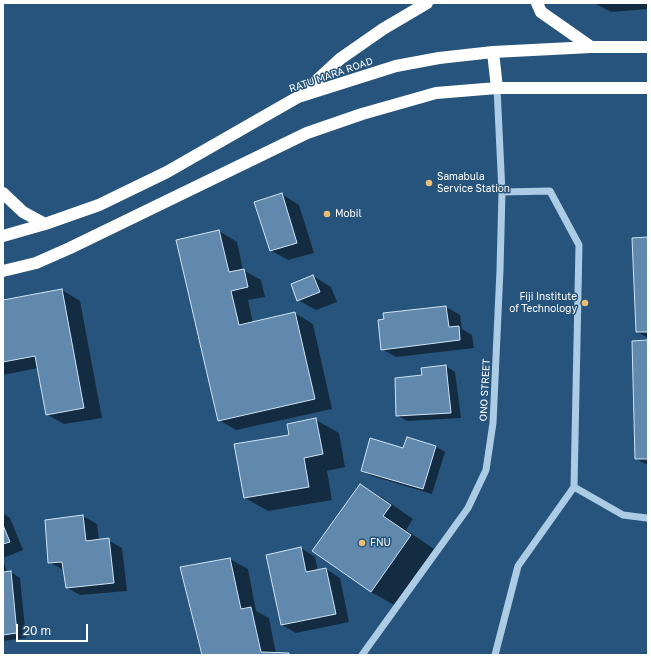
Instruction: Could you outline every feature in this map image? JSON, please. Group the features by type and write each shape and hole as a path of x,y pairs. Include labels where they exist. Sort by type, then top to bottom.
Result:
{"highway":[{"path":"298,97 340,59 384,29 427,3"},
{"path":"537,3 541,12 592,47"},
{"name":"RATU MARA ROAD","path":"3,236 45,224 99,205 167,172 298,97 396,66 439,58 493,52 592,47 648,47"},
{"path":"493,52 497,88"},
{"path":"3,271 36,263 64,251 308,133 362,114 436,93 497,88 648,88"},
{"path":"3,193 22,212 45,224"}],"street":[{"name":"ONO STREET","path":"362,655 468,508 486,470 494,423 500,270 502,192 497,88"},
{"path":"495,655 518,566 574,487 579,245 550,191 502,192"},
{"path":"574,487 623,515 647,518"}],"building":[{"path":"282,193 297,243 270,251 254,202"},
{"path":"219,230 229,272 244,269 248,287 231,291 239,325 295,312 315,399 218,421 176,240"},
{"path":"648,237 648,332 636,332 632,238"},
{"path":"313,275 320,292 297,301 291,284"},
{"path":"62,289 84,408 46,415 35,356 3,362 3,300"},
{"path":"446,306 449,327 459,326 460,340 381,350 378,320 384,319 383,313"},
{"path":"648,340 648,459 635,459 632,341"},
{"path":"446,365 451,413 396,416 395,378 422,375 421,368"},
{"path":"316,418 323,454 304,458 309,487 244,498 234,444 289,435 287,424"},
{"path":"407,437 436,446 423,489 361,471 370,438 403,448"},
{"name":"FNU","path":"360,484 391,505 383,516 411,535 371,592 312,551"},
{"path":"83,515 86,541 109,538 114,583 66,588 62,562 48,563 45,520"},
{"path":"3,525 10,542 3,544"},
{"path":"301,547 306,572 326,568 336,614 281,625 266,555"},
{"path":"230,558 241,609 251,607 261,652 289,653 289,655 202,655 180,567"},
{"path":"11,571 17,633 3,635 3,572"}],"place":[{"name":"Samabula Service Station","path":"429,183"},
{"name":"Mobil","path":"327,214"},
{"name":"Fiji Institute of Technology","path":"585,303"},
{"name":"FNU","path":"362,543"}]}
